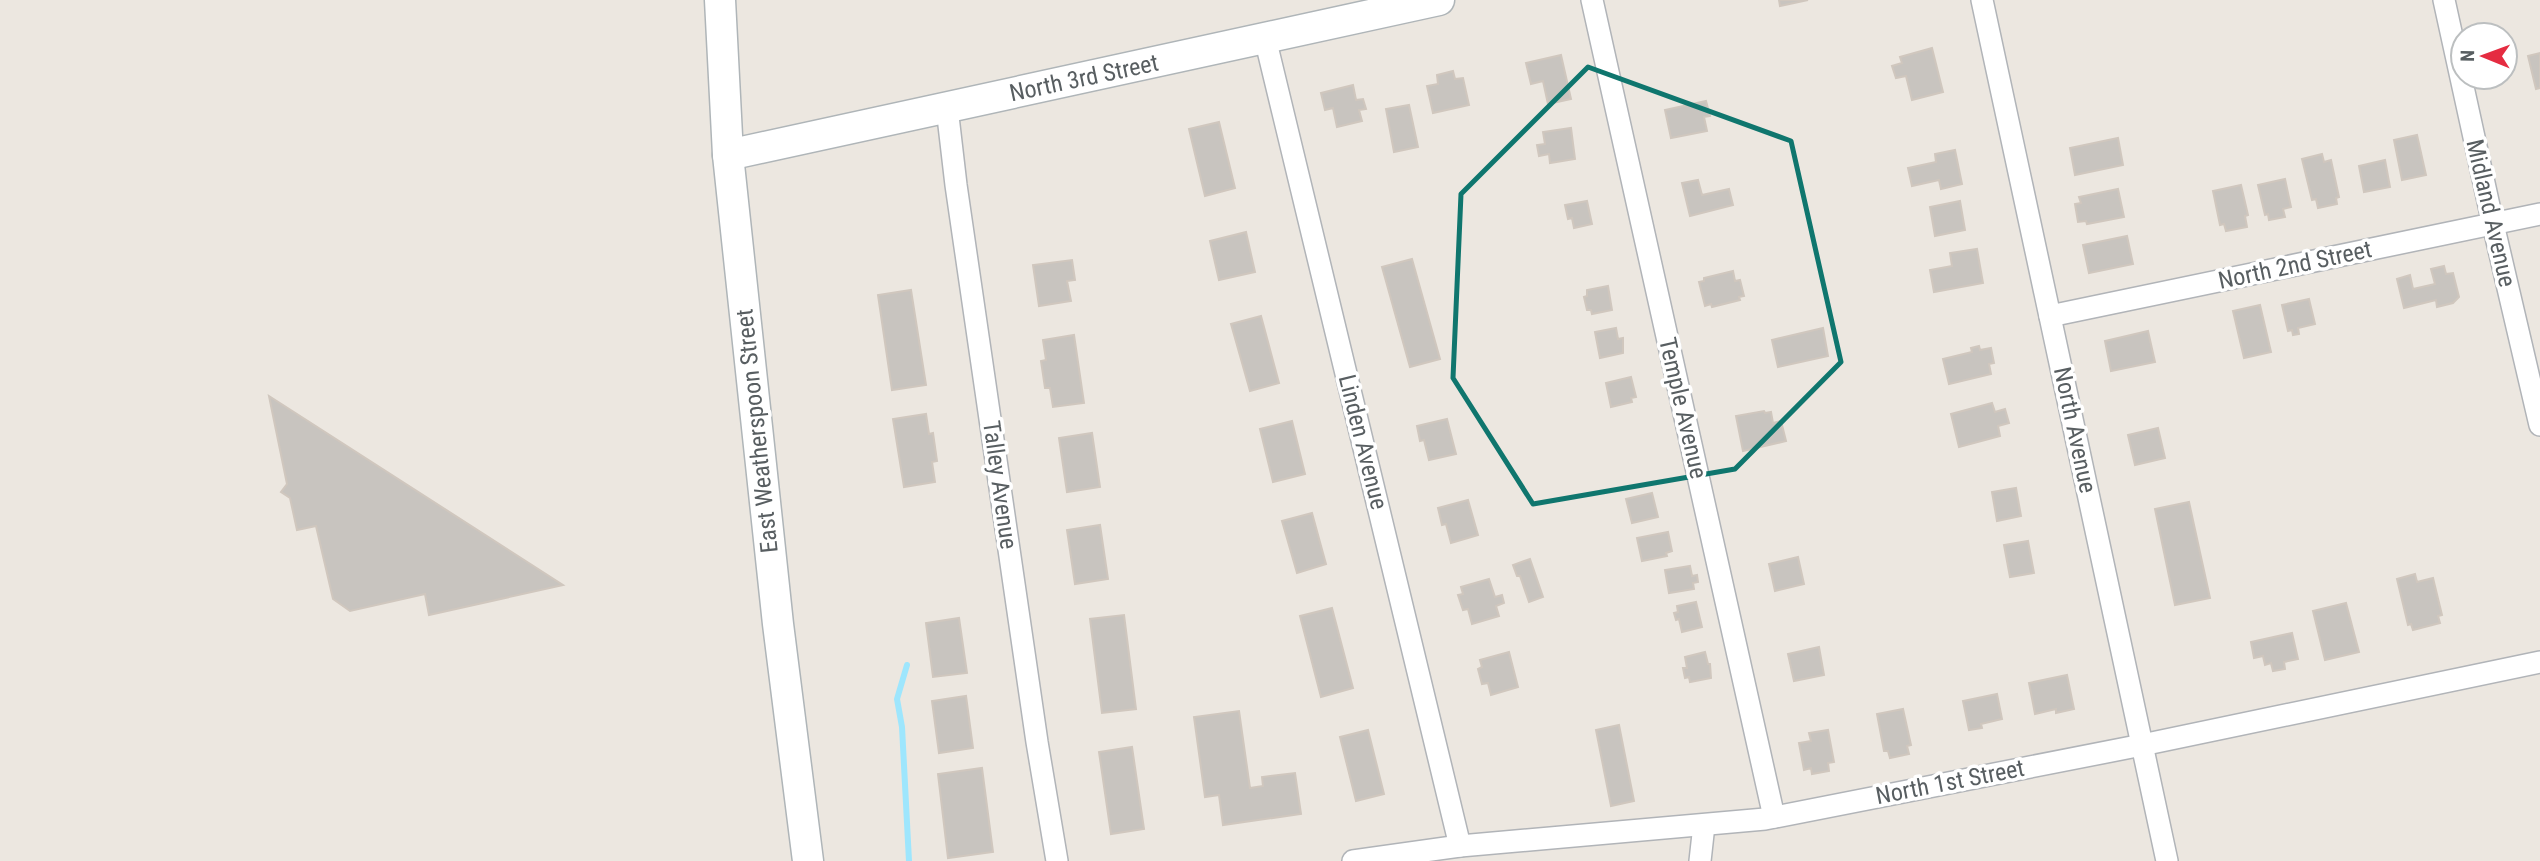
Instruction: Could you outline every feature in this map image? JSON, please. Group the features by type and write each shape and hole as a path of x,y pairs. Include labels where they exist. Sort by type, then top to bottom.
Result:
{"street":[{"name":"East Weatherspoon Street","path":"720,0 728,155 778,624 807,861"},
{"name":"North 3rd Street","path":"728,155 1439,0"},
{"name":"Temple Avenue","path":"1592,0 1773,817"},
{"name":"North Avenue","path":"1982,0 2166,861"},
{"name":"Midland Avenue","path":"2444,0 2540,425"},
{"name":"Linden Avenue","path":"1265,38 1460,846"},
{"name":"Talley Avenue","path":"947,108 1037,742 1057,861"},
{"name":"North 2nd Street","path":"2050,316 2540,214"},
{"name":"North 1st Street","path":"1353,861 1460,846 1773,817 2142,745 2540,662"},
{"path":"1700,861 1704,825"}],"highlighted area":[{"path":"1588,67 1791,141 1841,362 1735,469 1533,504 1453,378 1461,194"}],"building":[{"path":"1779,0 1808,0 1780,6"},
{"path":"1932,48 1943,92 1912,100 1906,76 1896,78 1892,66 1902,63 1900,57"},
{"path":"2540,53 2540,88 2536,89 2528,56"},
{"path":"1561,55 1571,99 1548,104 1543,81 1531,84 1526,63"},
{"path":"1453,71 1455,79 1463,78 1469,105 1433,113 1427,86 1438,84 1437,75"},
{"path":"1353,85 1356,100 1363,99 1366,109 1359,110 1362,121 1337,127 1333,108 1325,110 1321,93"},
{"path":"1706,101 1710,116 1704,117 1707,131 1671,138 1665,110"},
{"path":"1409,105 1418,147 1394,152 1386,109"},
{"path":"1219,122 1235,188 1205,196 1189,129"},
{"path":"1571,128 1575,159 1550,163 1549,154 1539,156 1537,145 1545,144 1543,132"},
{"path":"2417,135 2426,175 2402,180 2394,140"},
{"path":"2118,138 2123,165 2075,175 2070,148"},
{"path":"1955,150 1962,184 1941,189 1939,180 1912,186 1908,168 1936,162 1935,154"},
{"path":"2322,154 2324,162 2331,160 2339,197 2336,198 2337,204 2318,208 2316,199 2312,200 2302,159"},
{"path":"2385,160 2390,187 2364,192 2359,166"},
{"path":"2285,179 2291,207 2283,209 2285,217 2269,220 2268,214 2265,215 2258,185"},
{"path":"1698,180 1702,195 1729,189 1733,205 1690,216 1682,183"},
{"path":"2241,185 2248,215 2245,216 2247,227 2226,231 2224,224 2220,225 2213,191"},
{"path":"2118,189 2124,217 2087,224 2086,221 2078,222 2075,204 2081,203 2079,197"},
{"path":"1587,201 1592,224 1574,228 1572,218 1568,219 1565,205"},
{"path":"1960,201 1965,230 1935,236 1930,207"},
{"path":"1246,232 1255,272 1219,280 1210,241"},
{"path":"2127,236 2133,264 2089,273 2083,245"},
{"path":"1977,249 1983,283 1934,292 1930,270 1952,266 1950,253"},
{"path":"1412,259 1440,359 1410,367 1382,267"},
{"path":"1072,260 1075,280 1067,281 1071,301 1039,306 1033,265"},
{"path":"2444,266 2446,274 2453,273 2459,297 2453,303 2437,307 2436,300 2404,308 2397,279 2410,275 2413,289 2435,284 2431,269"},
{"path":"1733,271 1735,281 1740,280 1744,296 1739,297 1740,300 1712,307 1711,304 1705,306 1699,282 1704,281 1704,278"},
{"path":"1608,286 1612,310 1592,314 1591,310 1587,310 1584,297 1587,296 1587,290"},
{"path":"911,290 926,385 892,390 878,295"},
{"path":"2309,299 2315,324 2298,328 2299,334 2293,335 2292,330 2288,331 2282,305"},
{"path":"2260,305 2271,352 2244,358 2233,311"},
{"path":"1261,316 1279,383 1250,391 1231,324"},
{"path":"1616,328 1618,339 1623,338 1623,353 1600,358 1595,332"},
{"path":"1823,328 1828,356 1778,367 1772,340"},
{"path":"2148,331 2155,362 2111,371 2105,341"},
{"path":"1074,335 1084,403 1053,407 1050,388 1045,388 1041,361 1046,360 1043,340"},
{"path":"1979,346 1980,350 1991,348 1994,363 1989,364 1991,374 1949,384 1943,359 1972,352 1971,348"},
{"path":"1631,377 1636,397 1631,398 1632,402 1611,407 1606,383"},
{"path":"269,396 563,585 429,615 425,594 350,611 333,599 316,526 297,530 290,498 281,492 287,484"},
{"path":"1992,403 1995,412 2005,409 2009,423 1998,426 2000,436 1959,447 1951,414"},
{"path":"1771,412 1773,423 1781,421 1786,441 1743,451 1736,416"},
{"path":"926,414 929,434 933,433 937,461 932,462 935,482 904,487 893,419"},
{"path":"1447,419 1456,454 1429,460 1424,440 1420,441 1417,426"},
{"path":"1292,421 1305,474 1273,482 1260,429"},
{"path":"2158,428 2165,458 2135,465 2128,435"},
{"path":"1092,433 1100,487 1067,492 1059,438"},
{"path":"2016,488 2021,516 1997,521 1992,492"},
{"path":"1652,493 1658,517 1632,523 1626,499"},
{"path":"1468,500 1478,535 1451,543 1446,524 1442,525 1438,508"},
{"path":"2189,502 2210,598 2175,605 2155,509"},
{"path":"1312,513 1326,564 1297,573 1282,521"},
{"path":"1100,525 1108,579 1075,584 1067,530"},
{"path":"1668,532 1672,551 1666,553 1667,556 1642,561 1637,538"},
{"path":"2028,541 2034,573 2010,577 2004,545"},
{"path":"1798,557 1804,584 1775,591 1769,564"},
{"path":"1530,559 1543,597 1529,602 1513,565"},
{"path":"1690,566 1692,576 1697,575 1698,582 1693,583 1694,589 1669,593 1665,570"},
{"path":"2415,574 2417,582 2433,578 2442,615 2438,616 2440,623 2413,630 2411,624 2408,625 2397,579"},
{"path":"1489,579 1495,597 1502,595 1504,603 1496,606 1499,616 1472,624 1468,609 1463,610 1458,595 1463,594 1461,587"},
{"path":"1696,602 1702,627 1682,632 1679,619 1676,620 1674,613 1678,612 1677,606"},
{"path":"2346,603 2359,652 2325,660 2313,611"},
{"path":"1332,608 1353,688 1321,697 1300,616"},
{"path":"1124,615 1136,709 1102,713 1090,619"},
{"path":"959,618 967,673 933,677 926,623"},
{"path":"2292,633 2298,659 2284,662 2285,669 2273,671 2271,663 2265,665 2263,656 2254,658 2251,642"},
{"path":"1819,647 1824,675 1794,681 1788,654"},
{"path":"1509,652 1518,687 1491,695 1488,683 1482,684 1478,669 1482,667 1480,660"},
{"path":"1705,652 1710,664 1711,678 1690,682 1689,677 1685,678 1683,668 1687,668 1685,657"},
{"path":"2067,675 2074,709 2056,713 2056,709 2035,714 2029,683"},
{"path":"1997,694 2002,719 1981,724 1982,728 1969,730 1963,701"},
{"path":"966,696 973,748 939,753 932,701"},
{"path":"1903,709 1911,745 1907,746 1909,754 1890,758 1888,751 1884,751 1877,714"},
{"path":"1239,711 1250,788 1263,786 1262,777 1295,773 1301,814 1223,825 1219,795 1205,797 1194,717"},
{"path":"1619,725 1634,801 1611,806 1596,730"},
{"path":"1368,730 1384,794 1356,801 1340,737"},
{"path":"1828,730 1834,762 1828,763 1829,771 1812,774 1811,768 1804,770 1799,743 1811,741 1809,733"},
{"path":"1132,747 1144,829 1111,834 1099,752"},
{"path":"982,768 993,852 948,858 938,774"}],"waterway":[{"path":"907,665 897,699 902,727 909,861"}]}
